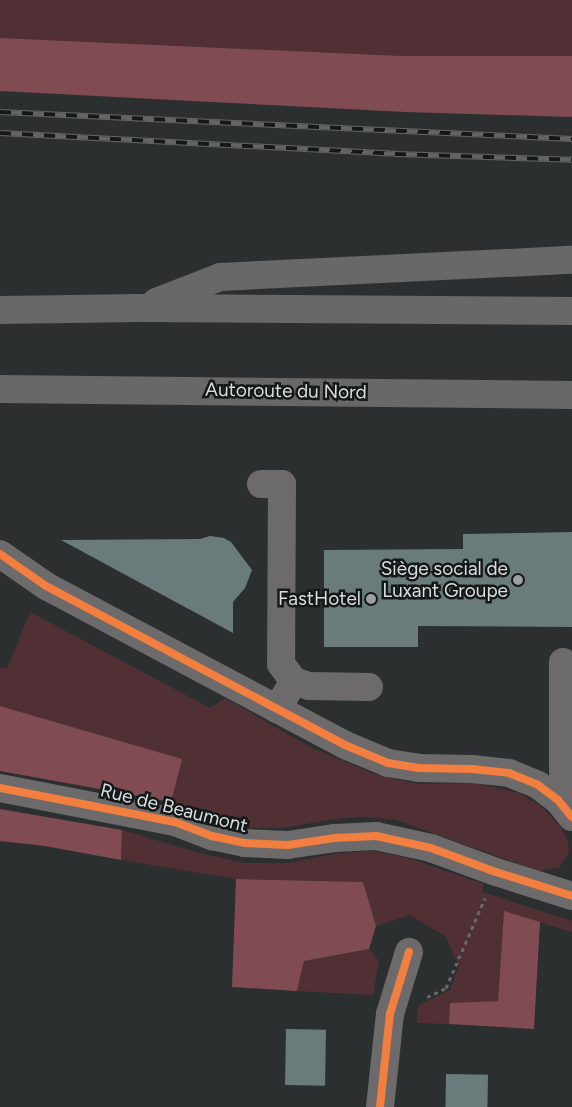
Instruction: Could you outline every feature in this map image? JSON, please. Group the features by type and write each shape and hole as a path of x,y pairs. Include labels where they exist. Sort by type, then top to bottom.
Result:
{"highway":[{"path":"141,308 220,277 572,260"},
{"path":"0,310 141,308 572,311"},
{"name":"Autoroute du Nord","path":"0,389 572,395"}],"street":[{"path":"261,484 282,484 281,664 294,681 309,686 369,687"},
{"path":"0,554 46,586 344,745 388,763 418,768 472,769 509,773 538,785 565,808"},
{"path":"563,662 563,780 565,808"},
{"path":"277,709 294,681"},
{"name":"Rue de Beaumont","path":"0,788 175,822 212,836 245,843 288,845 335,838 376,836 431,848 496,872 572,896"},
{"path":"380,1107 390,1014 409,952"}],"path":[{"path":"390,1014 446,988 496,872"}],"shaded area":[{"path":"0,0 572,0 572,56 402,56 0,38"},
{"path":"0,38 402,56 572,56 572,117 406,112 0,91"},
{"path":"30,612 210,708 225,698 310,747 377,775 418,784 474,783 519,793 541,806 561,827 569,849 567,856 559,868 539,871 396,820 365,817 334,819 283,828 253,828 220,820 171,802 181,759 0,706 0,667 7,669"},
{"path":"0,706 182,759 171,802 0,771"},
{"path":"0,809 122,830 121,860 45,846 0,841"},
{"path":"122,830 196,852 244,863 288,863 338,853 374,851 408,858 484,884 482,892 572,921 572,932 504,912 498,1001 450,1003 449,1024 417,1023 418,1006 450,990 459,966 446,937 410,915 376,926 363,882 236,879 121,860"},
{"path":"236,879 363,882 376,926 369,949 304,961 297,991 232,987"},
{"path":"504,911 540,922 534,1029 449,1024 450,1003 498,1001"},
{"path":"369,949 379,961 373,995 297,991 304,961"}],"building":[{"path":"572,532 572,627 418,626 418,647 324,647 324,550 463,549 463,534"},
{"path":"210,536 224,538 231,542 252,570 245,588 233,602 233,633 61,540 200,539"},
{"path":"286,1029 326,1030 325,1086 285,1085"},
{"path":"446,1074 488,1075 487,1107 445,1107"}],"railway":[{"path":"0,112 572,139"},
{"path":"0,133 395,154 572,160"}],"cycle path":[{"path":"0,554 46,586 345,745 388,763 418,768 472,769 509,773 538,785 558,800 572,817"},
{"path":"0,788 175,822 212,836 245,843 288,845 335,838 376,836 431,848 496,872 572,896"},
{"path":"380,1107 390,1014 409,952"}],"place":[{"name":"Siège social de Luxant Groupe","path":"518,580"},
{"name":"FastHotel","path":"371,599"}]}
